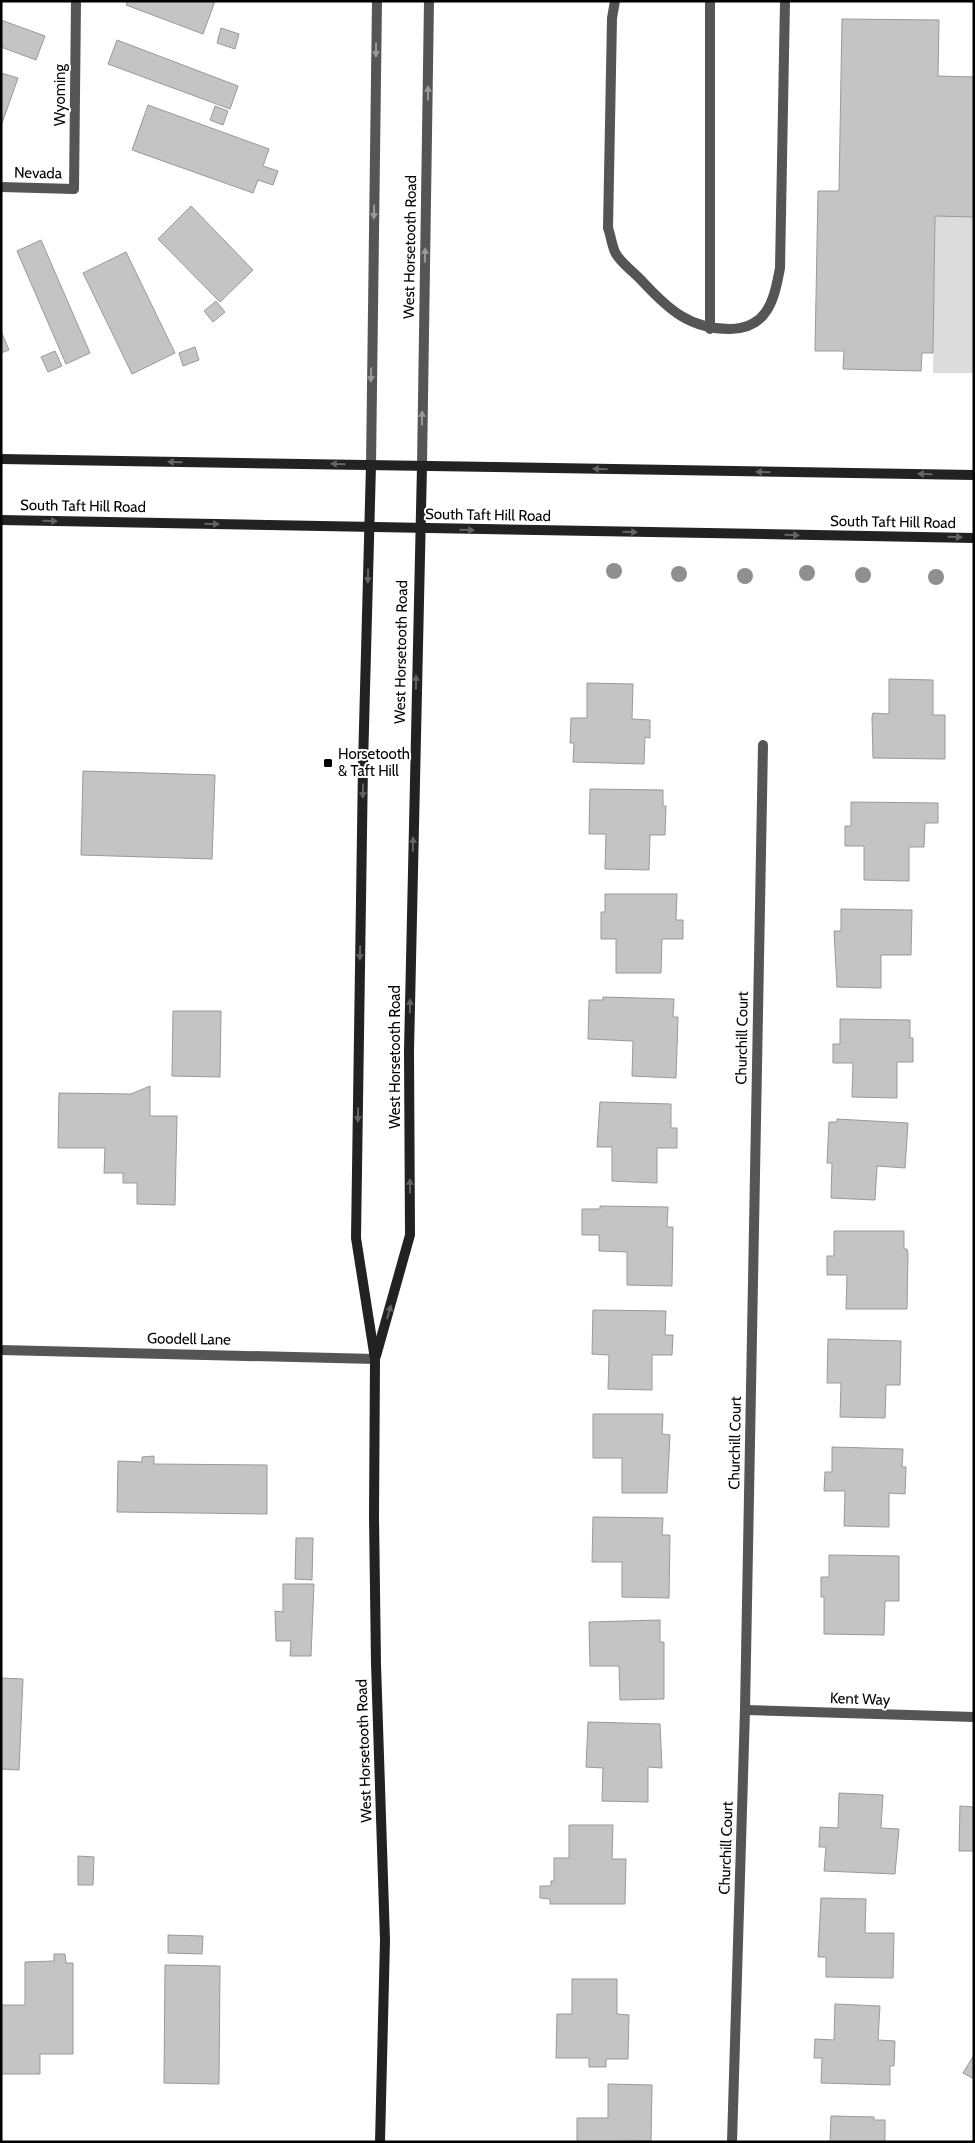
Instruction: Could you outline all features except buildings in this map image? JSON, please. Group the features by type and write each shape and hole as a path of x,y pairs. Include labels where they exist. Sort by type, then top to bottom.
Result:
{"main road":[{"path":"1,459 974,475"},
{"name":"West Horsetooth Road","path":"371,465 356,1238 375,1359 376,1644 385,1940 380,2142"},
{"name":"West Horsetooth Road","path":"375,1359 410,1235 409,1051 419,529 422,466"},
{"name":"South Taft Hill Road","path":"1,520 974,538"}],"street":[{"name":"Wyoming","path":"74,188 76,1"},
{"name":"West Horsetooth Road","path":"371,465 377,1"},
{"name":"West Horsetooth Road","path":"422,466 429,1"},
{"path":"614,1 612,18 608,228 616,254 664,304 687,320 710,329 744,328 758,323 769,306 776,289 780,268 785,1"},
{"path":"710,1 710,329"},
{"name":"Nevada","path":"1,187 74,188"},
{"name":"Churchill Court","path":"732,2142 745,1710 763,745"},
{"name":"Goodell Lane","path":"1,1350 375,1359"},
{"name":"Kent Way","path":"745,1710 974,1716"}],"shaded area":[{"path":"935,216 974,217 974,373 933,373"}],"place":[{"name":"Horsetooth & Taft Hill","path":"328,763"}]}
